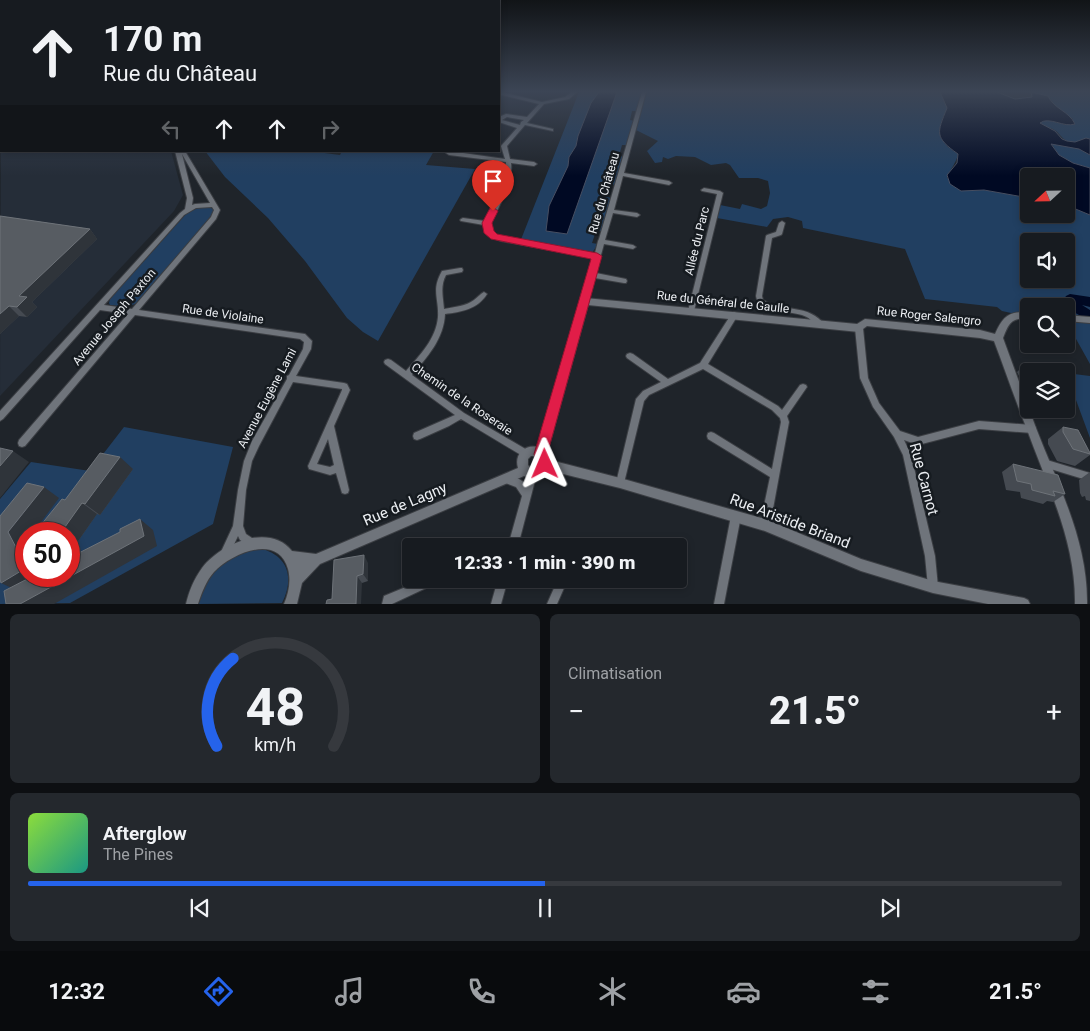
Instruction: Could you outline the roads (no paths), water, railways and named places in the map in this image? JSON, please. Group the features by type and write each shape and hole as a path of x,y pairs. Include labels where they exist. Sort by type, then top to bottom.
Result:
{"main road":[{"name":"Rue du Général de Gaulle","path":"585,301 858,328"},
{"path":"543,459 533,451 526,454 522,460 529,472 541,470 585,301"},
{"path":"1020,315 1012,315 1006,320 998,338 1047,464 1076,554 1083,594 1082,604"},
{"path":"1075,319 1090,320"},
{"name":"Rue Roger Salengro","path":"858,328 865,322 980,334 998,338"},
{"name":"Rue Aristide Briand","path":"543,459 765,525 861,565 934,588 989,600 1024,604"},
{"name":"Rue de Lagny","path":"296,580 316,560 506,479 529,472"},
{"path":"184,604 213,564 225,554 252,543 274,545 284,550 290,557 296,580 290,604"},
{"name":"Rue de Lagny","path":"290,557 316,560"},
{"path":"192,604 196,590"}],"street":[{"path":"518,120 523,123"},
{"path":"526,120 501,145 509,162 510,171 503,191 487,223 489,233 501,239 597,256"},
{"name":"Rue du Château","path":"585,301 636,120"},
{"path":"500,121 523,123 551,130"},
{"path":"178,152 190,198 188,209 202,204 212,205 206,190 183,152"},
{"path":"449,153 534,164"},
{"path":"621,174 669,183"},
{"path":"480,188 503,191"},
{"name":"Allée du Parc","path":"691,311 720,193 704,190"},
{"name":"Avenue Joseph Paxton","path":"22,443 214,218 217,210 212,205"},
{"name":"Avenue Joseph Paxton","path":"0,417 188,209"},
{"path":"611,211 637,215"},
{"path":"464,220 487,223"},
{"path":"782,222 778,234 769,236 759,296 760,301 772,307 802,311 814,316 821,325"},
{"path":"601,241 633,247"},
{"path":"407,375 434,338 441,320 437,292 439,280 444,273 460,270"},
{"path":"592,275 624,281"},
{"path":"441,312 480,302 484,294"},
{"name":"Rue de Violaine","path":"99,307 302,336 308,341"},
{"path":"620,483 640,399 646,393 703,365 734,315"},
{"name":"Rue Carnot","path":"858,328 864,378 876,405 896,434 907,455 930,556 934,588"},
{"name":"Avenue Eugène Lami","path":"225,554 238,526 242,490 248,461 267,420 307,349 308,341"},
{"path":"630,356 668,383"},
{"name":"Chemin de la Roseraie","path":"388,362 461,415 526,454"},
{"path":"703,365 775,408 785,422 765,525"},
{"path":"290,378 344,386 345,394 312,466 330,471 337,468"},
{"path":"782,416 803,387"},
{"path":"417,436 455,420 461,415"},
{"path":"896,434 918,441 979,425 1032,428"},
{"path":"330,427 337,458 337,468 345,490"},
{"path":"711,436 774,475"},
{"path":"1047,464 1090,477"},
{"path":"515,538 527,496 529,472"},
{"path":"506,479 516,481 524,487 527,496"},
{"path":"719,604 736,516"},
{"path":"238,526 243,537 252,543"},
{"path":"387,604 388,600 415,588"},
{"path":"496,604 500,588"},
{"path":"552,604 558,588"}],"waterway":[{"path":"1090,302 1070,299 1074,307 1090,316"}]}
